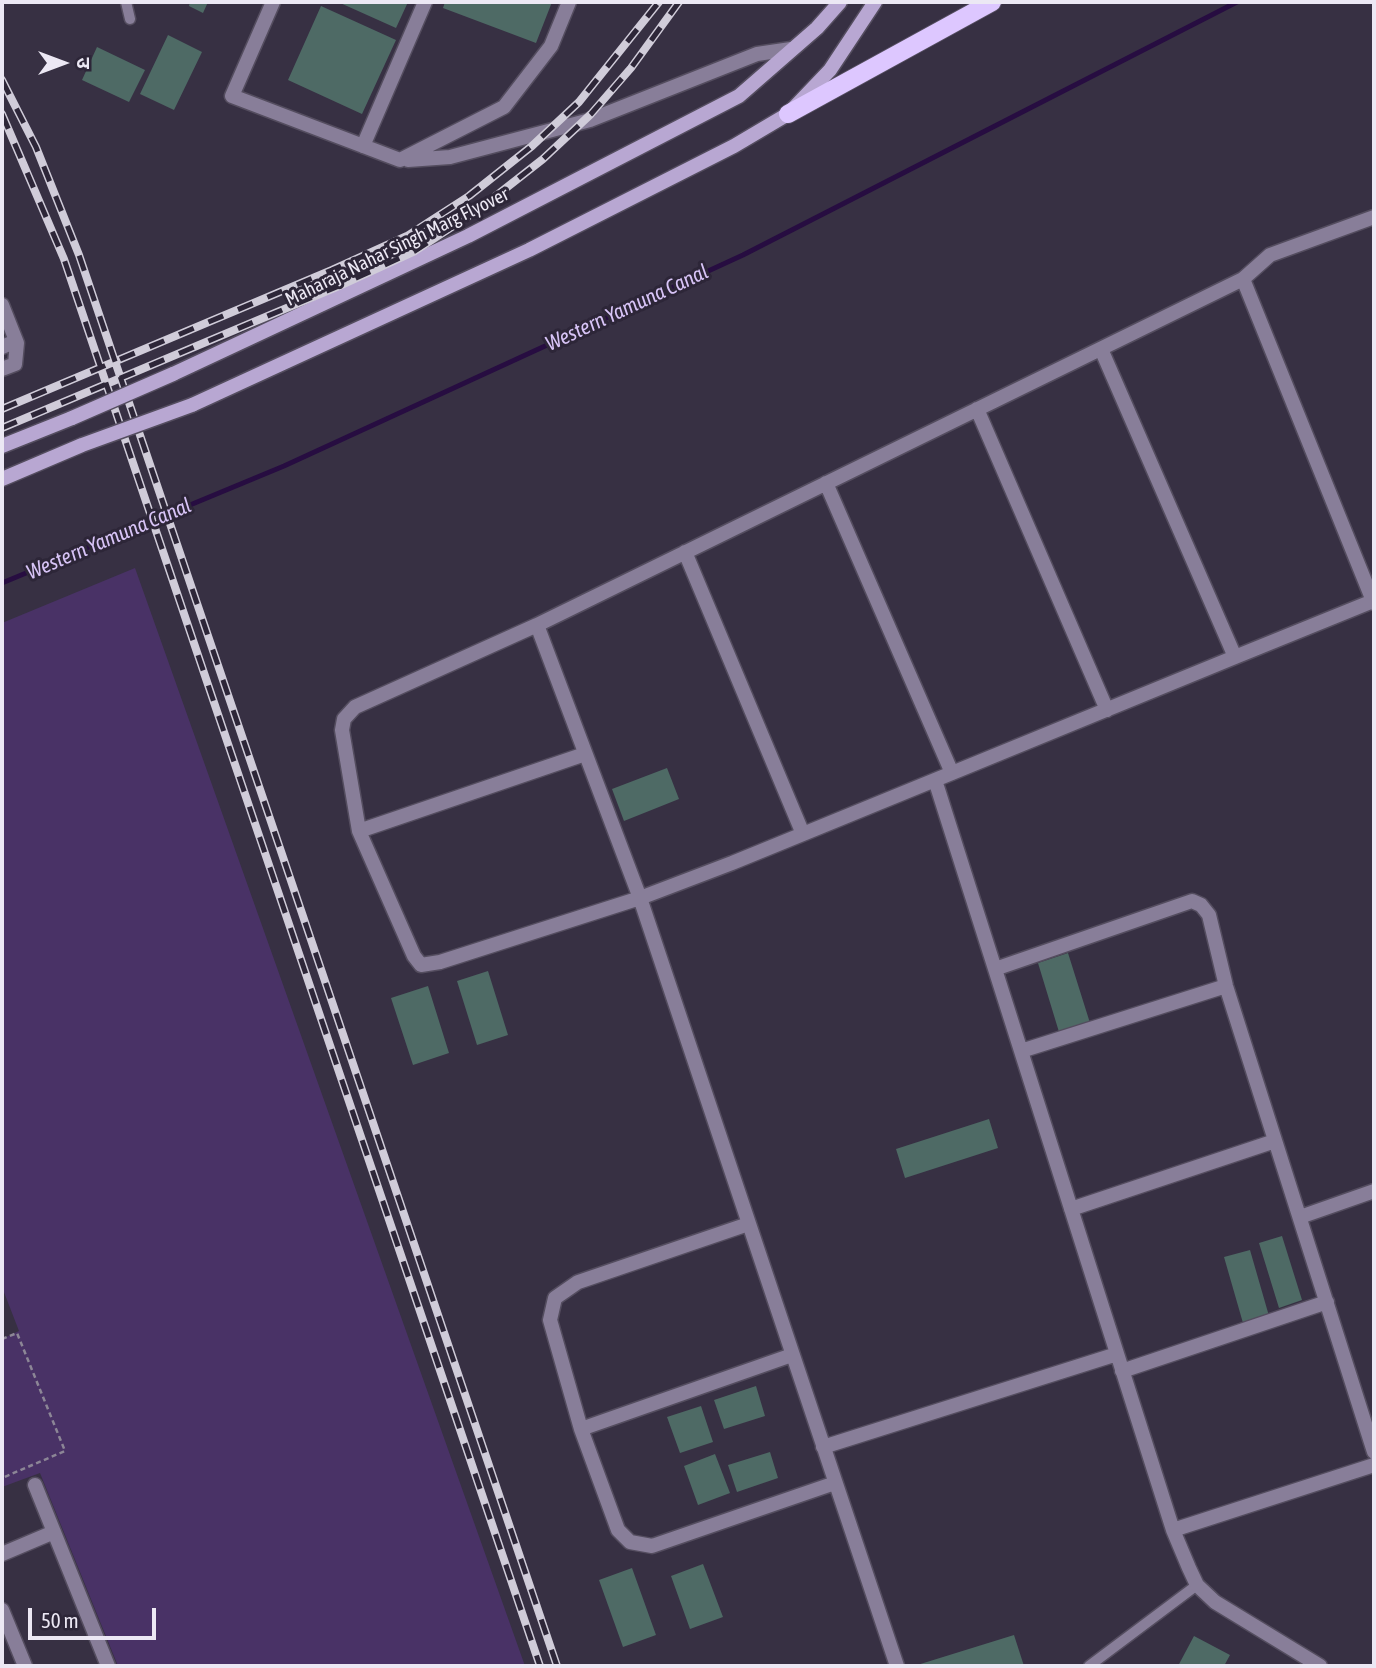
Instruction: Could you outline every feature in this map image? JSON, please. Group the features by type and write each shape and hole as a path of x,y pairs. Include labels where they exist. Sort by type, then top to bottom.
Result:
{"main road":[{"name":"Maharaja Nahar Singh Marg Flyover","path":"2,446 173,374 468,236 739,96 817,28 840,2"},
{"path":"788,114 830,70 875,2"},
{"path":"2,479 82,445 192,405 529,250 734,146 992,2"}],"street":[{"path":"273,2 232,96 400,160 450,157 590,120 757,54 791,49"},
{"path":"363,146 425,2"},
{"path":"400,160 503,107 551,46 569,2"},
{"path":"1243,279 1374,602 640,898 440,962 421,965 414,956 359,831 342,730 344,719 355,707 537,625 1243,279 1270,255 1374,217"},
{"path":"2,305 16,341 15,364 2,369"},
{"path":"2,347 16,341"},
{"path":"1101,349 1236,657"},
{"path":"977,409 1107,710"},
{"path":"826,483 952,773"},
{"path":"685,552 803,834"},
{"path":"537,625 640,898 897,1666"},
{"path":"359,831 585,754"},
{"path":"934,780 1173,1530 1197,1585 1215,1602 1320,1666"},
{"path":"995,969 1192,901 1201,905 1209,915 1226,986 1374,1452"},
{"path":"1021,1052 1226,986"},
{"path":"1071,1209 1275,1141"},
{"path":"1300,1217 1374,1191"},
{"path":"748,1224 578,1282 555,1298 550,1320 581,1429 618,1530 631,1542 652,1546 835,1483"},
{"path":"1122,1371 1327,1302"},
{"path":"581,1429 792,1354"},
{"path":"823,1447 1117,1354"},
{"path":"1173,1530 1374,1465"},
{"path":"35,1485 108,1666"},
{"path":"2,1554 54,1532"},
{"path":"2,1610 25,1666"}],"lane":[{"path":"126,2 130,19"},
{"path":"1089,1666 1197,1585"}],"path":[{"path":"2,1339 17,1333 65,1451 2,1478"}],"shaded area":[{"path":"135,568 525,1666 118,1666 40,1473 2,1487 2,1339 19,1331 2,1287 2,623"}],"building":[{"path":"190,2 208,2 203,13 189,6"},
{"path":"338,2 408,2 396,28"},
{"path":"445,2 552,2 536,43 443,8"},
{"path":"321,6 396,40 362,114 288,80"},
{"path":"168,35 202,52 174,110 140,94"},
{"path":"97,47 145,70 129,102 82,80"},
{"path":"667,768 679,799 624,821 612,789"},
{"path":"1068,953 1090,1023 1059,1032 1038,963"},
{"path":"488,971 508,1035 477,1045 457,981"},
{"path":"428,986 449,1053 413,1065 391,998"},
{"path":"989,1119 998,1148 905,1178 896,1149"},
{"path":"1282,1236 1302,1300 1279,1308 1259,1243"},
{"path":"1250,1250 1269,1316 1243,1323 1224,1257"},
{"path":"756,1386 765,1416 724,1429 714,1400"},
{"path":"701,1406 713,1442 680,1453 667,1417"},
{"path":"770,1452 778,1478 737,1492 728,1465"},
{"path":"715,1454 730,1493 698,1505 684,1466"},
{"path":"703,1564 723,1617 690,1629 671,1576"},
{"path":"632,1568 656,1635 623,1647 599,1580"},
{"path":"1014,1635 1024,1666 914,1666"},
{"path":"1194,1636 1230,1655 1224,1666 1178,1666"}],"waterway":[{"name":"Western Yamuna Canal","path":"2,583 284,466 743,255 1237,2"}],"railway":[{"path":"2,409 407,236 469,196 532,146 579,102 659,2"},
{"path":"2,428 339,286 415,251 478,210 543,159 591,114 631,68 679,2"},
{"path":"2,80 36,147 79,255 557,1666"},
{"path":"2,114 64,259 540,1666"}]}
